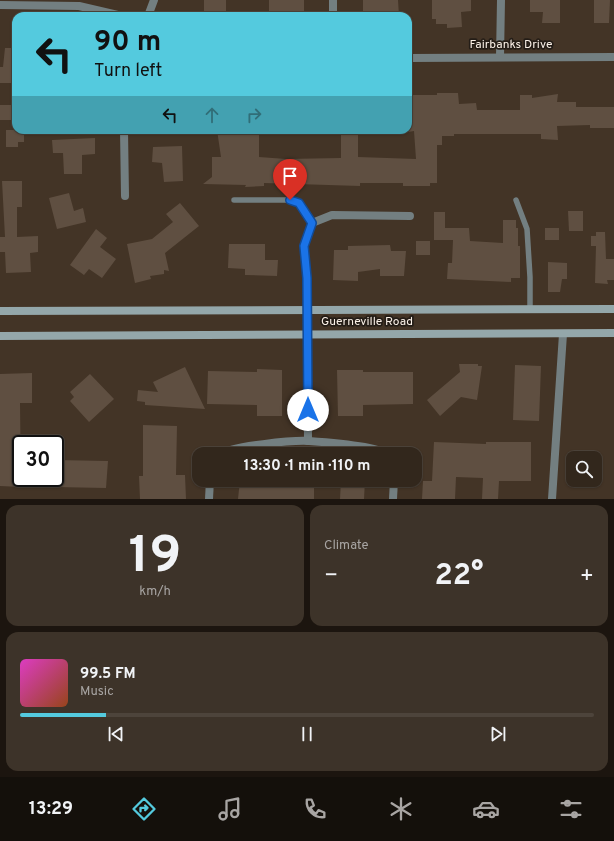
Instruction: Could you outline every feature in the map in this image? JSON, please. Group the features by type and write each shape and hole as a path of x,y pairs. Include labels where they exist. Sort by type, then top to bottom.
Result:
{"main road":[{"name":"Guerneville Road","path":"0,311 614,309"},
{"name":"Guerneville Road","path":"0,336 614,333"}],"street":[{"path":"150,12 154,0"},
{"path":"333,0 333,12"},
{"path":"500,57 501,0"},
{"path":"0,5 79,6 105,12"},
{"name":"Fairbanks Drive","path":"412,58 614,57"},
{"path":"124,134 125,196"},
{"path":"308,441 307,278 304,246 312,223 332,215 410,216"},
{"path":"552,499 563,334"},
{"path":"242,447 308,441 363,447"},
{"path":"209,499 210,487"},
{"path":"393,499 394,487"}],"lane":[{"path":"234,200 290,200 299,203 312,223"},
{"path":"516,200 527,229 530,309"}],"building":[{"path":"204,0 226,0 226,12 204,12"},
{"path":"269,0 304,0 304,12 269,12"},
{"path":"363,0 398,0 399,12 363,12"},
{"path":"432,0 471,0 471,11 461,12 462,27 447,28 447,24 436,24 436,19 432,19"},
{"path":"530,0 560,0 560,23 542,23 543,12 530,12"},
{"path":"594,0 610,0 609,23 594,23"},
{"path":"5,48 12,48 12,83 0,83 0,67 3,67"},
{"path":"437,93 458,93 459,104 476,103 477,110 520,110 520,95 532,95 532,98 558,94 557,102 576,102 576,107 614,107 614,128 590,128 590,125 557,126 558,140 541,139 541,134 454,134 454,136 442,136 442,145 437,145 437,183 430,183 430,186 403,186 403,183 360,183 360,186 264,183 264,186 245,187 246,185 203,184 212,177 212,157 221,157 218,134 259,134 259,157 286,159 341,158 341,134 358,134 358,157 416,159 414,131 412,131 413,95 437,95"},
{"path":"0,105 12,105 12,120 0,120"},
{"path":"6,130 12,130 12,134 24,134 24,142 18,142 18,147 6,147"},
{"path":"95,138 95,154 82,155 82,174 64,174 63,153 53,153 52,140"},
{"path":"182,146 183,181 164,182 162,163 152,162 153,147"},
{"path":"2,181 22,181 22,207 17,207 17,237 38,236 38,252 30,253 31,272 6,273 5,252 0,252 0,237 5,237"},
{"path":"69,193 74,211 83,208 86,222 57,229 49,198"},
{"path":"180,203 199,226 165,253 169,271 164,270 164,274 150,276 151,279 135,283 127,244 152,239 173,222 166,214"},
{"path":"568,211 583,211 583,231 569,231"},
{"path":"434,212 445,212 445,228 469,228 470,241 503,243 503,220 516,220 516,228 518,228 518,246 520,246 520,278 511,278 511,282 447,279 448,263 452,263 453,240 434,240"},
{"path":"545,228 559,228 559,240 545,240"},
{"path":"96,229 107,238 100,247 116,259 102,278 89,269 84,275 70,265"},
{"path":"596,232 605,232 606,259 614,259 614,280 607,280 608,284 595,283 596,246 591,246 591,236 596,236"},
{"path":"416,241 430,241 430,255 416,255"},
{"path":"229,244 265,244 265,260 278,260 277,276 245,275 245,269 228,268"},
{"path":"390,245 391,251 406,251 404,276 380,276 380,269 358,272 358,281 333,280 334,250 348,250 348,246"},
{"path":"548,262 567,263 567,279 562,279 560,292 548,292"},
{"path":"459,364 478,364 478,366 482,366 477,400 461,397 440,416 427,400 460,372"},
{"path":"515,365 541,366 539,421 513,420"},
{"path":"185,367 205,409 145,405 145,402 137,401 138,390 158,392 153,382"},
{"path":"257,369 282,370 282,416 257,416 257,405 207,404 208,371 257,372"},
{"path":"337,370 363,370 363,372 413,372 413,404 363,405 363,416 338,416"},
{"path":"32,373 32,403 20,403 20,435 12,435 12,487 0,486 0,374"},
{"path":"90,374 114,399 89,422 70,401 74,397 70,392"},
{"path":"143,425 177,426 176,475 185,475 186,499 140,499 139,476 143,476"},
{"path":"434,442 486,444 486,442 531,442 531,481 499,481 498,499 482,499 483,478 456,477 455,499 422,499 423,481 432,481"},
{"path":"64,460 108,461 106,488 55,487 64,487"},
{"path":"239,487 314,487 314,499 238,499"},
{"path":"341,487 365,487 364,499 340,499"}],"route":[{"path":"290,200 299,203 312,223 304,246 307,278 308,410"}]}
